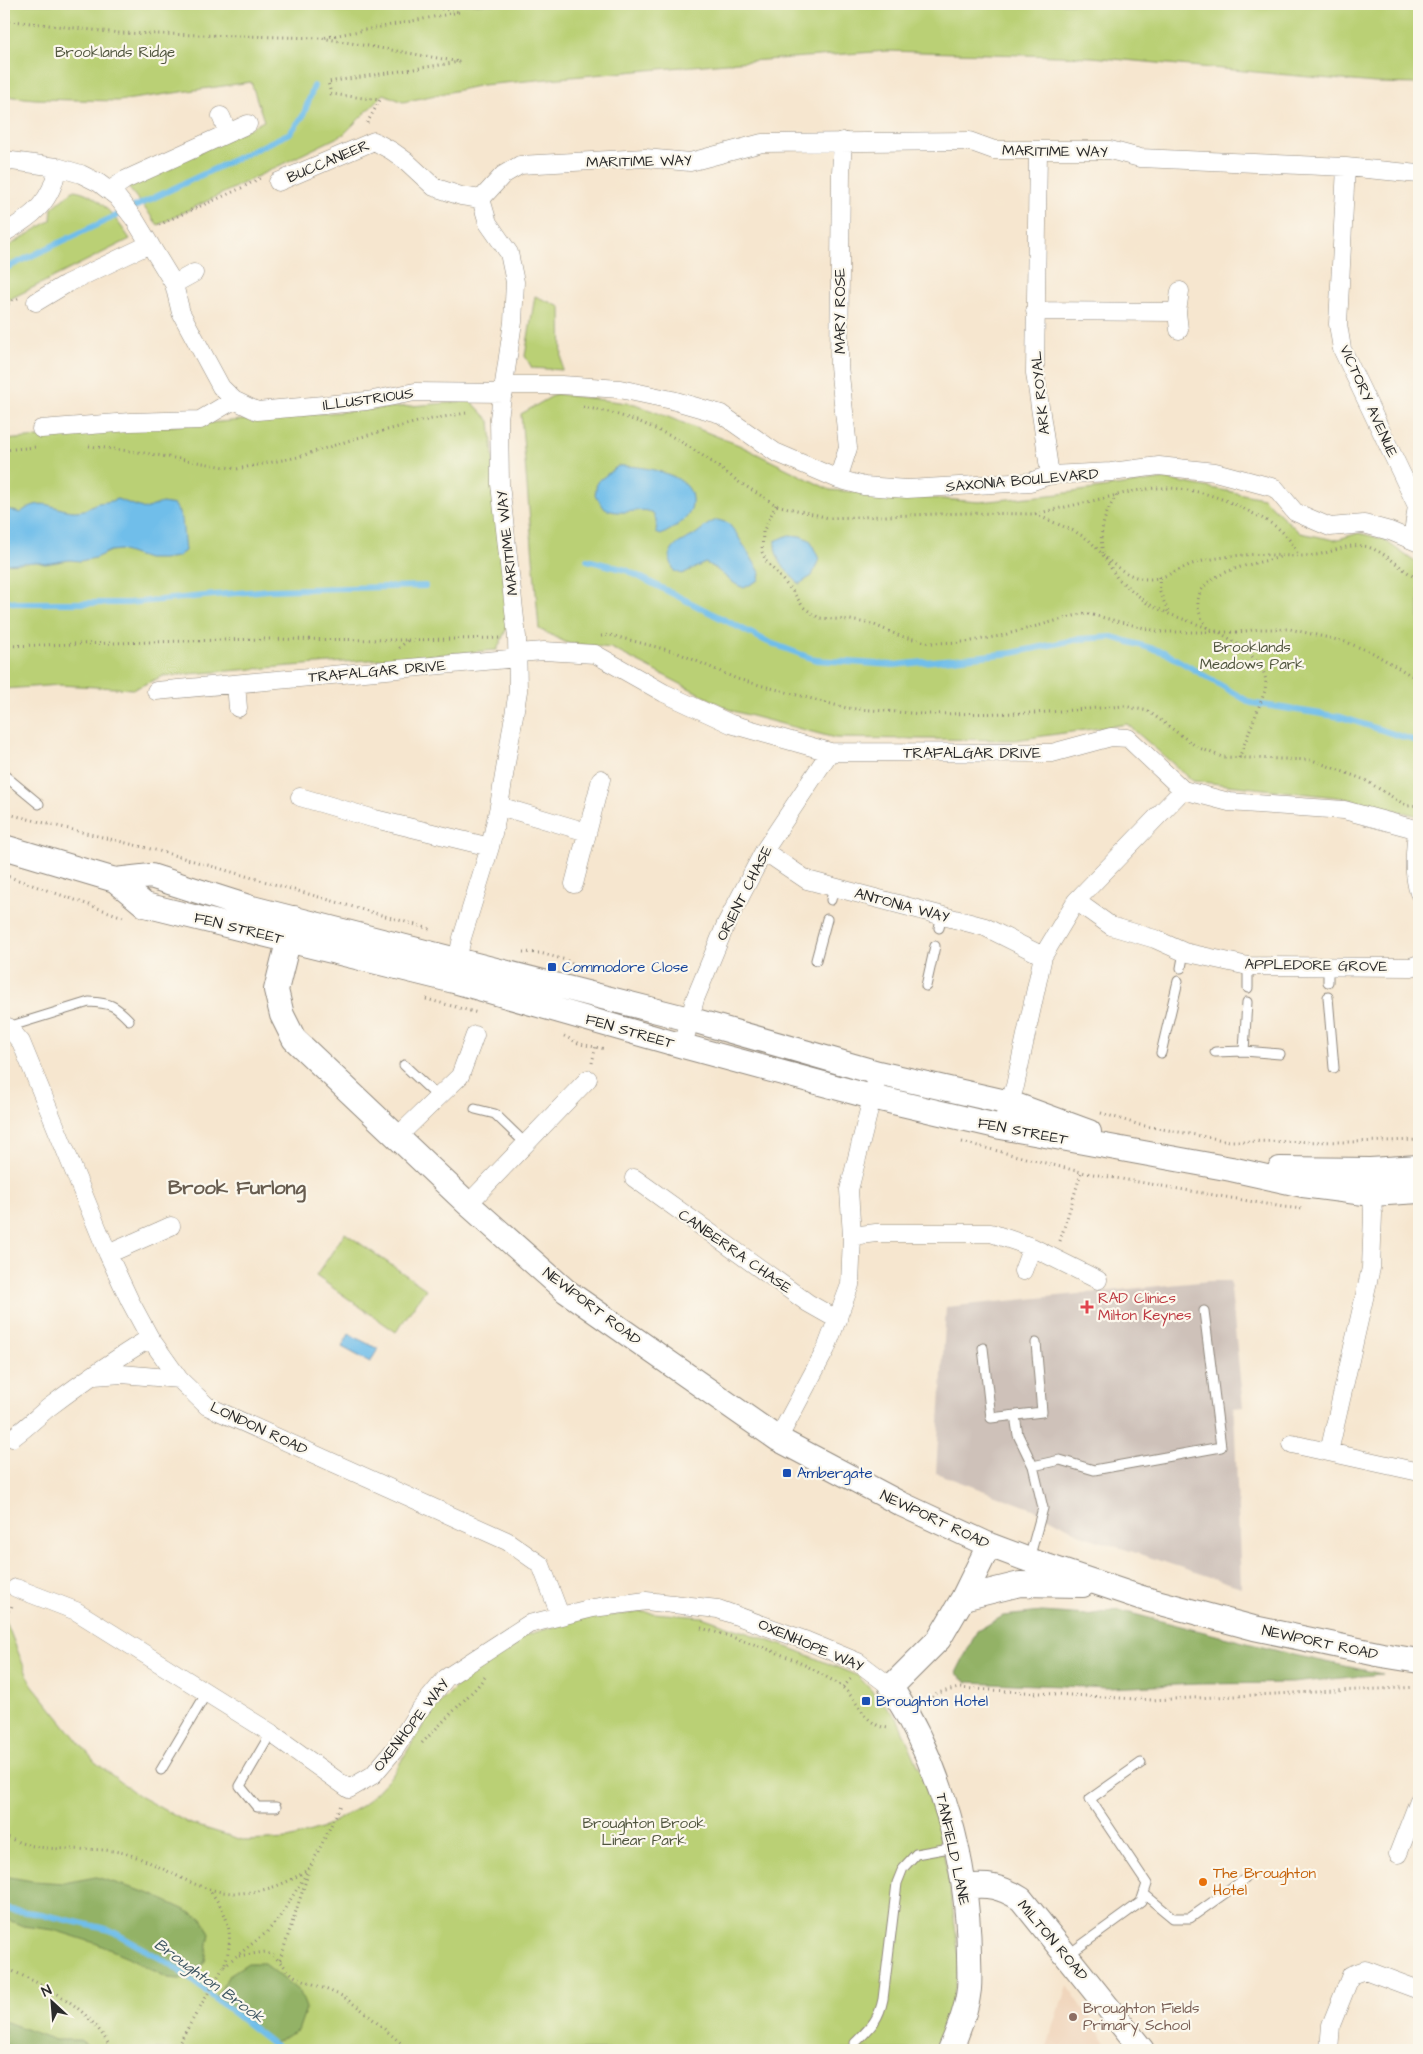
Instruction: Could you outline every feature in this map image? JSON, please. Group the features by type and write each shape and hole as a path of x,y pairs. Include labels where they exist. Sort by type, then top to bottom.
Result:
{"street":[{"path":"221,116 228,133"},
{"path":"113,194 125,180 248,124"},
{"name":"BUCCANEER","path":"272,178 374,141 399,156 434,187 461,196 481,199"},
{"name":"MARY ROSE","path":"838,479 848,448 840,366 841,172 843,141"},
{"name":"MARITIME WAY","path":"518,650 500,484 499,418 513,322 515,282 509,253 488,223 481,199 503,174 520,166 645,158 690,162 762,143 969,141 994,150 1110,150 1140,158 1346,167 1419,174"},
{"name":"ARK ROYAL","path":"1038,150 1035,373 1050,474"},
{"name":"ILLUSTRIOUS","path":"4,160 57,167 82,174 99,182 113,194 143,232 174,284 181,313 222,387 234,400 257,411 367,401 415,392 504,389"},
{"path":"4,233 32,215 42,204 51,191 57,167"},
{"name":"VICTORY AVENUE","path":"1346,167 1338,324 1342,349 1417,506 1416,542"},
{"path":"28,300 66,284 143,232"},
{"path":"174,284 194,273"},
{"path":"1179,330 1177,312 1180,291"},
{"path":"1035,311 1177,312"},
{"name":"SAXONIA BOULEVARD","path":"504,389 562,386 620,389 688,405 721,414 775,452 838,479 864,486 907,489 1030,482 1050,474 1110,472 1159,466 1215,472 1275,488 1295,512 1330,527 1364,524 1390,530 1416,542"},
{"path":"41,438 130,422 200,420 234,400"},
{"path":"455,970 490,847 499,806 518,691 518,650"},
{"name":"TRAFALGAR DRIVE","path":"156,691 372,671 518,650 596,654 664,693 731,724 830,752 1052,753 1112,737 1128,738 1183,790 1228,802 1344,810 1418,830"},
{"path":"236,684 238,708"},
{"name":"ORIENT CHASE","path":"683,1046 698,990 726,924 764,852 830,752"},
{"path":"574,884 601,779"},
{"path":"1001,1128 1015,1086 1043,956 1076,901 1183,790"},
{"path":"300,797 375,819 490,847"},
{"path":"499,806 587,832"},
{"path":"1418,830 1414,856 1415,881 1419,893"},
{"name":"FEN STREET","path":"4,847 115,880 145,905 291,929 455,970 689,1019 878,1073 1010,1103 1156,1156"},
{"name":"ANTONIA WAY","path":"764,852 807,880 833,894 941,922 985,927 1043,956"},
{"name":"APPLEDORE GROVE","path":"1076,901 1111,926 1155,939 1183,960 1328,974 1411,967 1419,964"},
{"name":"NEWPORT ROAD","path":"291,929 276,990 282,1015 294,1039 468,1204 566,1291 778,1439 901,1504 1029,1560 1142,1598 1254,1628 1419,1661"},
{"name":"FEN STREET","path":"455,970 683,1046 1001,1128 1231,1169 1303,1185 1372,1194 1419,1191"},
{"name":"LONDON ROAD","path":"6,1026 22,1042 108,1254 130,1301 150,1338 179,1379 207,1406 508,1541 541,1564 560,1616"},
{"path":"397,1137 460,1076 475,1035"},
{"path":"778,1439 826,1349 850,1285 852,1236 849,1190 878,1073"},
{"path":"468,1204 588,1080"},
{"name":"FEN STREET","path":"1231,1169 1370,1170 1419,1166"},
{"path":"1329,1452 1371,1268 1372,1194 1370,1170"},
{"name":"CANBERRA CHASE","path":"634,1178 800,1297 838,1320"},
{"path":"108,1254 171,1226"},
{"path":"852,1236 876,1233 991,1233 1032,1248 1098,1280"},
{"path":"1023,1271 1032,1248"},
{"path":"12,1438 106,1365 150,1338"},
{"path":"94,1376 122,1374 179,1379"},
{"path":"1292,1444 1419,1472"},
{"path":"891,1687 939,1639 963,1598 989,1544"},
{"path":"963,1598 1020,1584 1102,1585"},
{"path":"16,1588 76,1612 270,1733 349,1789"},
{"name":"OXENHOPE WAY","path":"349,1789 373,1775 395,1749 418,1712 446,1678 529,1624 593,1608 646,1602 718,1608 858,1662 891,1687"},
{"name":"TANFIELD LANE","path":"891,1687 914,1714 943,1798 964,1886 969,1932 969,1990 950,2050"},
{"path":"1398,1854 1419,1800"},
{"name":"MILTON ROAD","path":"964,1886 986,1884 1006,1890 1021,1898 1142,2050"},
{"path":"1329,2050 1331,2025 1351,1976 1365,1970 1419,1990"}],"lane":[{"path":"4,775 39,804"},
{"path":"816,960 827,919"},
{"path":"926,986 935,946"},
{"path":"1248,966 1248,988"},
{"path":"1161,1053 1178,981"},
{"path":"1328,997 1334,1068"},
{"path":"6,1026 89,1002 102,1003 118,1008 129,1020"},
{"path":"1244,1051 1247,1002"},
{"path":"1215,1052 1244,1051 1280,1054"},
{"path":"404,1065 438,1097"},
{"path":"475,1109 495,1114 526,1144"},
{"path":"1034,1466 1060,1460 1094,1470 1221,1447 1204,1311"},
{"path":"983,1348 991,1418 1042,1412 1036,1344"},
{"path":"1015,1416 1018,1435 1034,1466 1043,1508 1029,1560"},
{"path":"161,1770 206,1694"},
{"path":"270,1733 240,1786 257,1807 276,1807"},
{"path":"1068,1955 1141,1902 1147,1884 1090,1799 1141,1763"},
{"path":"855,2042 874,2024 880,2014 884,1999 897,1884 903,1868 916,1854 955,1847"},
{"path":"1144,1894 1173,1918 1190,1918 1245,1879"}],"path":[{"path":"322,38 460,12 414,4"},
{"path":"4,20 119,34 322,38 460,62 328,82 331,94 380,100 368,123 361,127"},
{"path":"143,232 188,210 272,178"},
{"path":"4,306 28,300"},
{"path":"582,407 610,412 640,422 677,439 776,505 829,518 966,513 1034,514 1157,488 1184,489 1214,496 1239,506 1282,531 1292,540 1298,556"},
{"path":"86,446 145,452 237,469 298,457 357,438 429,420 472,412 499,418"},
{"path":"4,450 41,438"},
{"path":"1117,495 1108,509 1100,540 1103,555 1118,578 1147,603 1169,614 1219,632 1248,650 1263,670 1266,680 1265,691 1239,758"},
{"path":"776,505 763,532 762,552 766,561 794,593 803,607 819,618 872,624 900,636 931,643 966,642 1000,636 1085,613 1160,632 1290,629 1346,642 1374,653 1419,680"},
{"path":"1034,514 1074,530 1089,540 1118,568 1133,577 1149,579 1160,577 1198,562 1245,555 1298,556 1325,554 1353,545 1369,548 1380,553 1419,580"},
{"path":"1207,627 1198,608 1198,600 1205,587 1214,578 1234,568 1285,556"},
{"path":"1160,577 1160,592 1169,614"},
{"path":"592,636 610,635 676,652 737,679 846,708 923,714 1035,713 1124,706 1148,711 1197,747 1222,758 1312,760 1365,780 1407,806 1419,805"},
{"path":"4,646 260,639 408,640 518,650"},
{"path":"372,671 408,640"},
{"path":"1054,1258 1082,1172"},
{"path":"694,1625 736,1638 811,1668 843,1687 868,1718 879,1727 914,1714 937,1693 959,1688 1152,1700 1419,1687"},
{"path":"395,1749 406,1753 424,1742 478,1687 489,1670"},
{"path":"224,1966 267,1932 279,1918 310,1868 349,1789"},
{"path":"4,1835 38,1847 123,1853 147,1860 208,1890 233,1893 264,1890 280,1886 310,1868"},
{"path":"280,1960 310,1868"},
{"path":"175,2050 224,1966 231,1941 228,1926 217,1900 208,1890"},
{"path":"236,1956 264,1952 274,1956 294,1976 342,1996 361,2009 409,2050"},
{"path":"4,1967 43,1985 76,2005 105,2037 112,2050"}],"shaded area":[{"path":"1210,1281 1230,1281 1243,1407 1234,1408 1241,1587 1084,1536 1036,1510 936,1473 946,1307"},
{"name":"Broughton Fields Primary School","path":"1067,1985 1112,2050 1046,2050"}],"green space":[{"name":"Brooklands Ridge","path":"4,4 1419,4 1419,84 1375,83 1092,57 887,51 737,62 482,85 403,102 384,94 344,134 158,225 128,187 264,121 251,82 118,101 35,99 4,96"},
{"path":"74,190 91,196 106,208 130,239 4,302 4,249 51,220 52,208"},
{"path":"535,296 561,307 562,370 532,368 525,356"},
{"name":"Brooklands Meadows Park","path":"556,394 635,404 739,445 830,490 979,502 1059,494 1165,479 1263,498 1300,533 1335,540 1359,533 1383,539 1419,565 1419,816 1344,798 1193,781 1127,724 1015,740 835,738 733,711 611,648 567,643 539,629 521,414"},
{"path":"471,401 490,421 508,625 497,650 163,676 134,689 59,685 4,689 4,440"},
{"path":"345,1233 426,1289 396,1332 316,1276"},
{"path":"1118,1610 1294,1655 1382,1674 1292,1683 1198,1684 1108,1688 968,1682 956,1673 977,1631 1003,1616 1042,1612 1087,1615"},
{"name":"Broughton Brook Linear Park","path":"641,1612 702,1617 798,1651 858,1676 897,1718 921,1772 939,1827 950,1888 960,1964 947,2029 937,2050 4,2050 4,1619 30,1682 95,1762 139,1796 188,1823 246,1841 288,1839 321,1829 363,1805 394,1773 431,1712 474,1669 523,1636 580,1619"},
{"path":"4,1876 32,1881 64,1883 96,1877 151,1894 202,1918 210,1934 205,1961 191,1980 168,1978 128,1957 95,1943 54,1930 23,1926 4,1918"},
{"path":"248,1963 264,1963 300,1992 306,2008 298,2031 272,2043 215,1999 229,1975"},
{"path":"4,2021 55,2040 80,2040 95,2050 17,2050 4,2043"}],"water":[{"path":"618,466 650,469 662,472 683,482 689,489 692,498 691,507 686,518 661,535 656,533 656,522 650,512 645,510 616,512 605,509 595,495 597,482"},
{"path":"117,499 145,509 162,503 175,505 182,519 185,551 177,557 163,559 147,559 120,550 110,551 95,558 80,561 69,560 45,564 37,562 4,564 4,508 20,513 29,507 45,504 75,511 84,510 96,504"},
{"path":"718,520 728,523 760,572 759,580 744,588 733,583 715,568 705,563 682,574 674,571 669,556 675,547 710,523"},
{"path":"789,535 800,536 810,540 819,559 812,576 799,584 782,565 775,548 775,541"},
{"path":"349,1334 378,1349 370,1362 342,1347"}],"waterway":[{"path":"4,269 290,133 303,116 314,86"},
{"path":"587,560 626,570 768,642 816,660 894,665 1012,653 1079,639 1112,637 1164,652 1251,703 1341,717 1419,742"},
{"path":"4,600 16,603 128,603 269,590 425,586"},
{"name":"Broughton Brook","path":"4,1909 41,1914 110,1930 172,1965 281,2050"}],"place":[{"name":"Commodore Close","path":"552,967"},
{"name":"RAD Clinics Milton Keynes","path":"1087,1307"},
{"name":"Ambergate","path":"787,1473"},
{"name":"Broughton Hotel","path":"866,1701"},
{"name":"The Broughton Hotel","path":"1203,1882"},
{"name":"Broughton Fields Primary School","path":"1073,2017"}],"district":[{"name":"Brook Furlong","path":"237,1187"}]}
